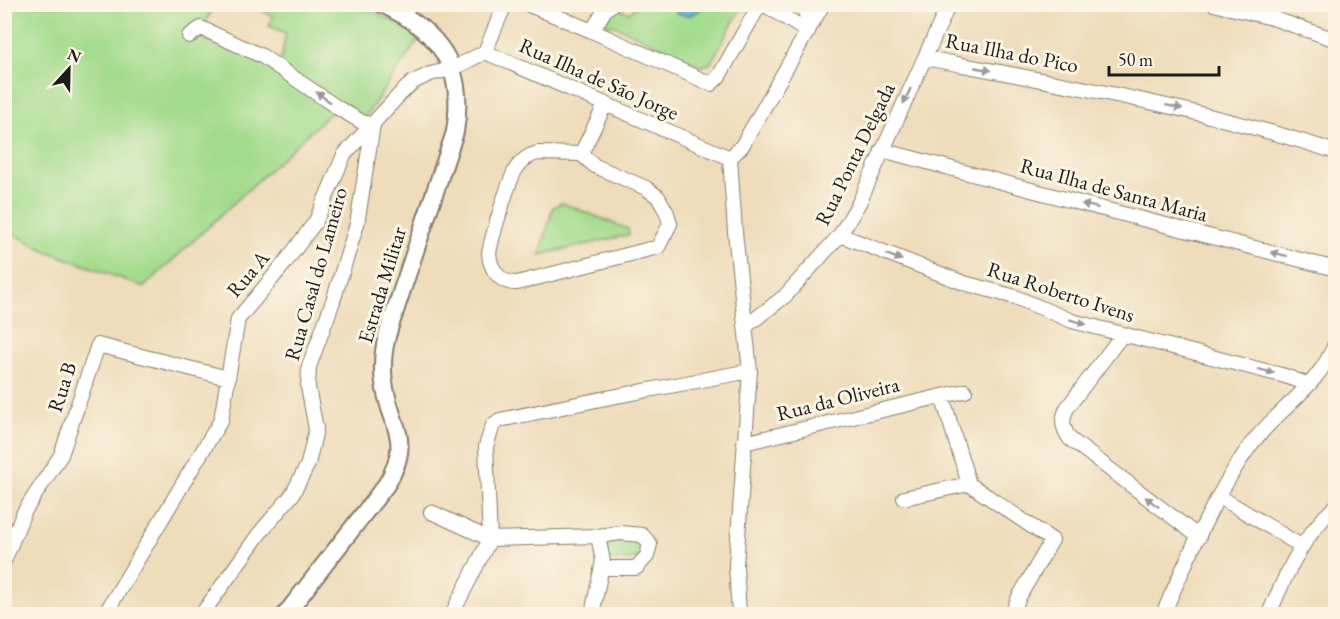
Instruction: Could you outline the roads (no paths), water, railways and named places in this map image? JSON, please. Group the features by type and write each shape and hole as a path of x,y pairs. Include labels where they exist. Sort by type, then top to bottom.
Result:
{"street":[{"name":"Estrada Militar","path":"285,615 386,485 396,466 400,444 384,384 383,352 455,132 458,100 452,69 425,29 382,4"},
{"path":"485,52 505,4"},
{"path":"527,4 711,84 719,76 762,4 808,32"},
{"path":"592,31 605,10 612,4"},
{"path":"805,4 808,32"},
{"path":"739,615 735,565 750,371 730,158 742,146 823,4"},
{"name":"Rua Ponta Delgada","path":"745,327 785,296 840,235 859,203 949,4"},
{"path":"1214,4 1272,18 1335,40"},
{"path":"189,36 201,28 262,56 338,108 362,122 373,125"},
{"name":"Rua Ilha de São Jorge","path":"452,69 485,52 730,158"},
{"name":"Rua Ilha do Pico","path":"925,58 1166,105 1292,138 1335,152"},
{"name":"Rua A","path":"105,615 221,420 238,319 284,264 316,220 344,155 414,82 430,74 452,69"},
{"path":"581,154 605,105"},
{"name":"Rua Casal do Lameiro","path":"202,615 259,534 292,495 308,464 316,429 308,387 309,367 357,224 373,125"},
{"name":"Rua Ilha de Santa Maria","path":"882,150 1335,269"},
{"path":"538,153 581,154 595,166 652,192 658,197 669,218 668,230 658,247 652,250 527,281 508,282 497,275 489,253 514,171 524,159 538,153"},
{"name":"Rua Roberto Ivens","path":"840,235 964,283 1004,294 1072,321 1285,376 1306,386"},
{"path":"1122,334 1067,408 1062,419 1062,428 1070,440 1199,537"},
{"path":"1163,615 1199,537 1254,441 1319,374 1335,341"},
{"name":"Rua B","path":"4,561 24,512 61,455 98,345 228,378"},
{"path":"452,615 490,539 486,446 493,425 500,420 750,371"},
{"name":"Rua da Oliveira","path":"744,443 965,391"},
{"path":"942,396 969,484 1052,540 1019,597 1012,615"},
{"path":"904,498 969,484"},
{"path":"1220,497 1301,546"},
{"path":"1269,615 1291,563 1301,546 1335,506"},
{"path":"432,512 490,539 598,536 621,533 642,535 650,544 647,556 636,568 602,568"},
{"path":"592,615 603,561 598,536"}],"water":[{"path":"677,5 688,7 701,5 702,8 692,14 684,15 674,10"}]}
